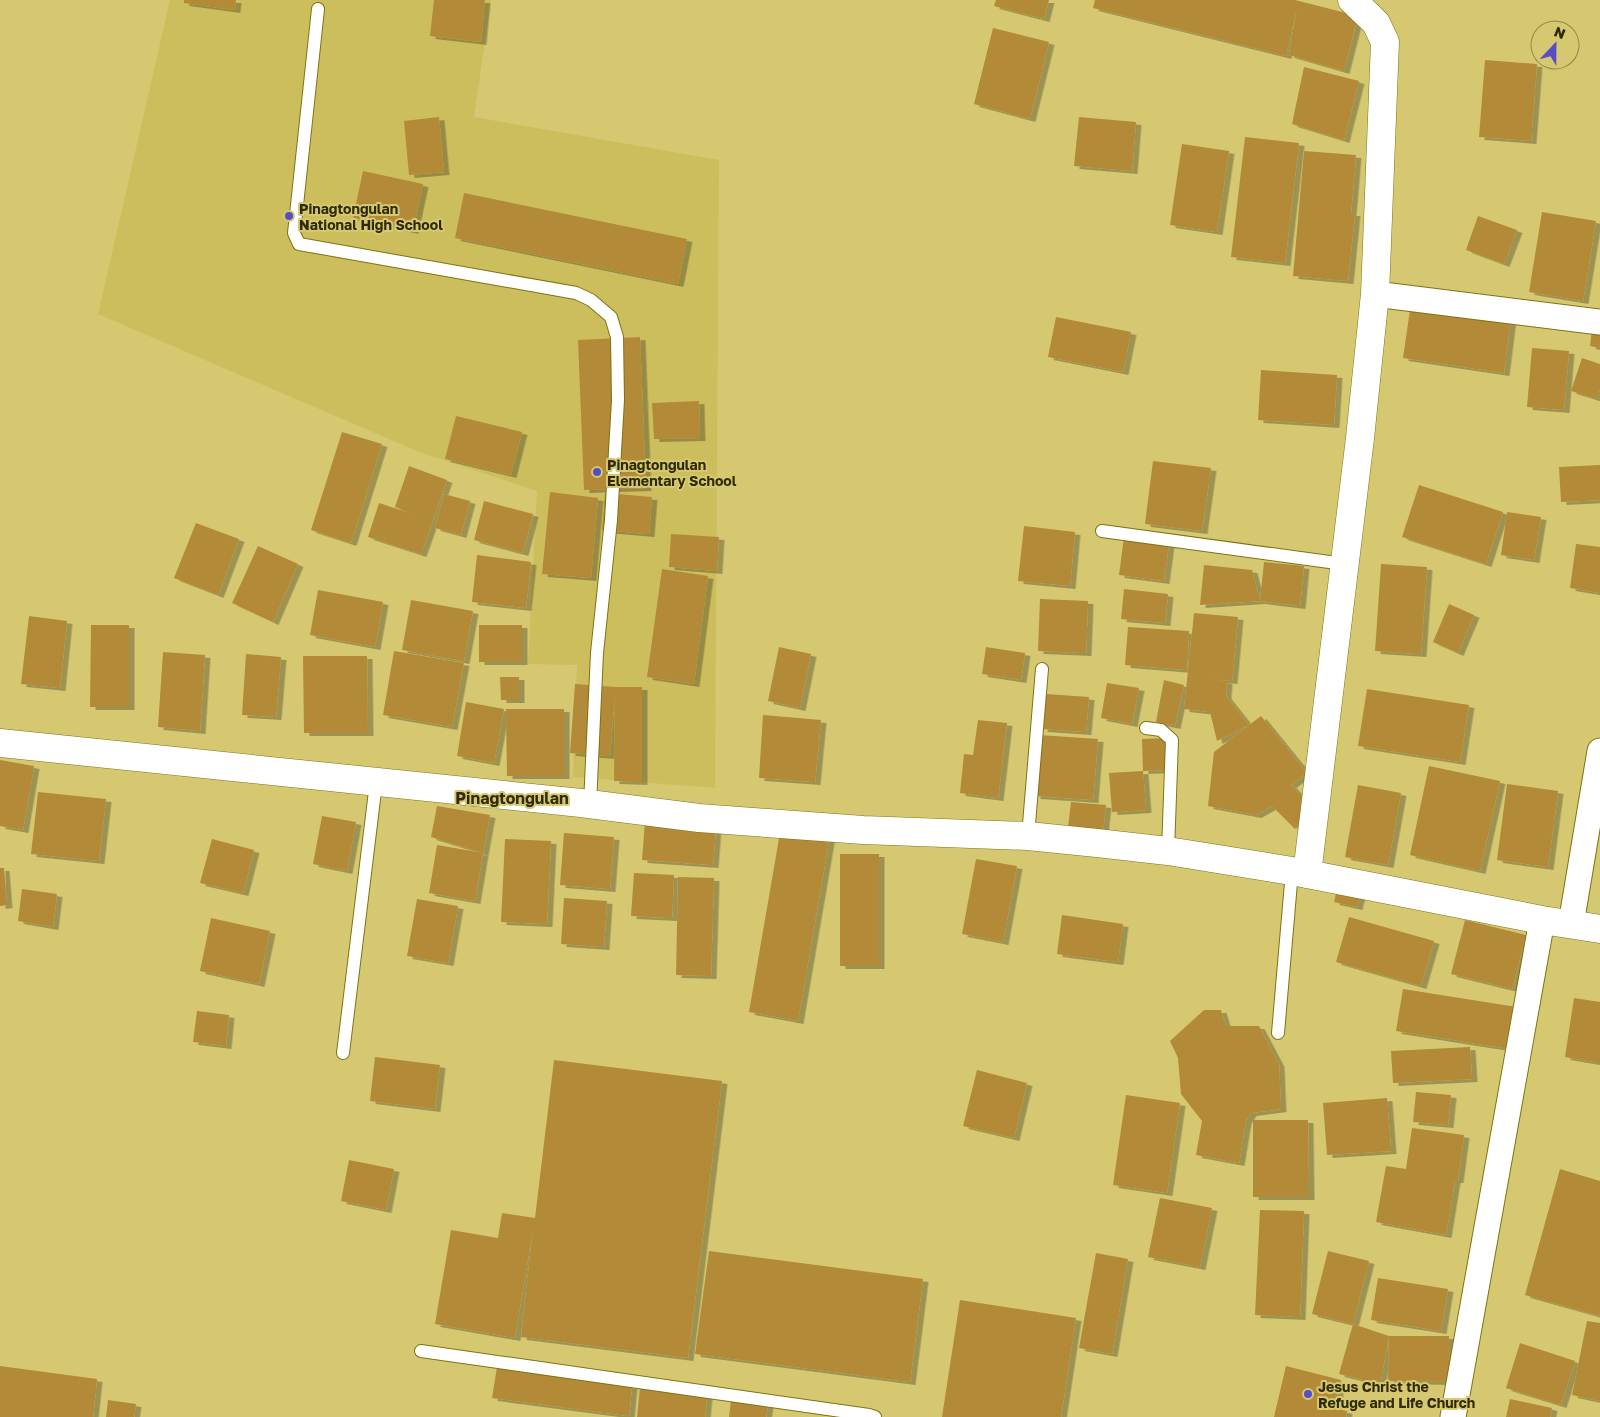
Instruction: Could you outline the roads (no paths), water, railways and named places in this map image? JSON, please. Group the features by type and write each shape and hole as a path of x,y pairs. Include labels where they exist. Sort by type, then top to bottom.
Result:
{"street":[{"path":"1299,872 1344,564 1360,438 1375,294 1385,42 1376,22 1352,0"},
{"path":"1375,294 1600,322"},
{"path":"0,743 590,804 699,818 863,830 1028,836 1168,851 1299,872 1542,920 1600,929"},
{"path":"1571,924 1600,751"},
{"path":"1453,1417 1542,920"}],"lane":[{"path":"318,9 294,233 298,244 576,293 591,300 611,317 617,337 618,400 611,520 597,653 590,804"},
{"path":"1102,531 1344,564"},
{"path":"1028,836 1042,669"},
{"path":"1146,728 1160,730 1172,740 1168,851"},
{"path":"343,1053 376,783"},
{"path":"1278,1034 1299,872"},
{"path":"422,1351 859,1413 875,1417"}],"place":[{"name":"Pinagtongulan National High School","path":"289,216"},
{"name":"Pinagtongulan Elementary School","path":"597,472"},
{"name":"Jesus Christ the Refuge and Life Church","path":"1308,1394"}],"district":[{"name":"Pinagtongulan","path":"512,798"}]}
